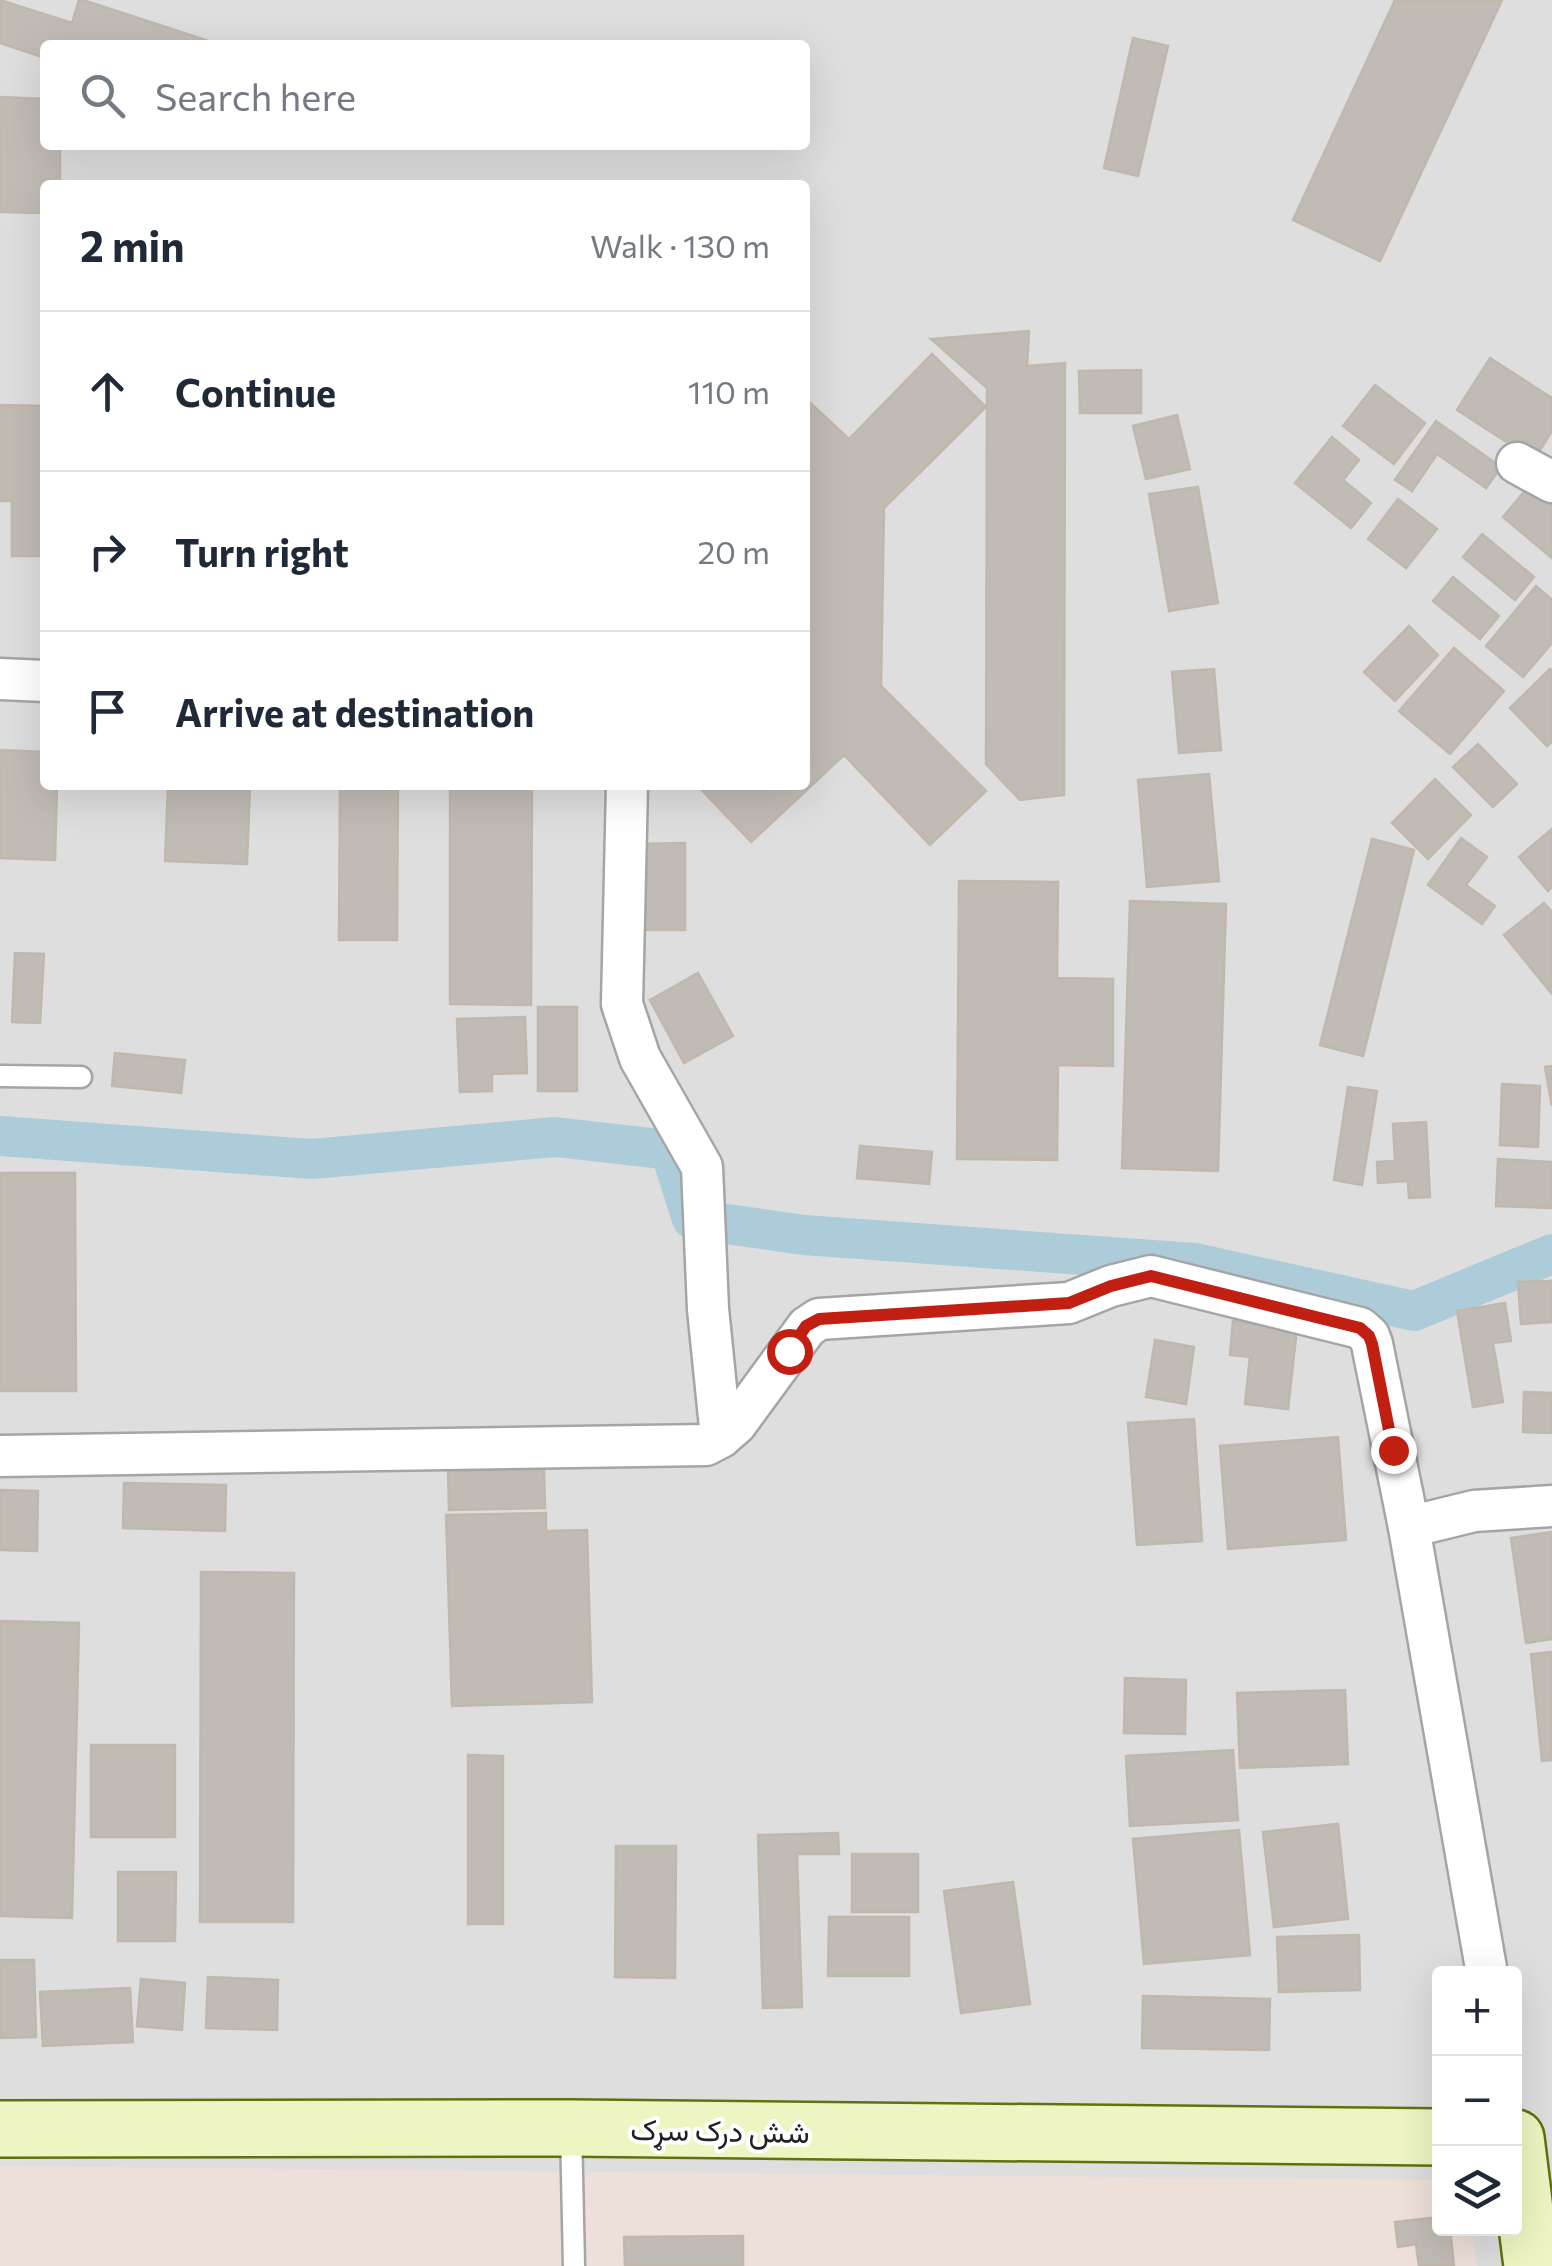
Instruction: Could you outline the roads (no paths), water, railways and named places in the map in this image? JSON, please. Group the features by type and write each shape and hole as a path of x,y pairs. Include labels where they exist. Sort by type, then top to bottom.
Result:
{"main road":[{"name":"شش درک سړک","path":"0,2130 571,2128 1432,2137"},
{"path":"1524,2136 1532,2266"}],"street":[{"path":"1517,463 1552,482"},
{"path":"0,679 40,680"},
{"path":"627,790 622,1004 640,1058 702,1167 708,1309 722,1437"},
{"path":"0,1456 706,1444 722,1437 736,1424 806,1326 819,1319 1069,1303 1111,1286 1151,1276 1360,1328 1369,1336 1408,1527 1486,1966"},
{"path":"1408,1527 1474,1512 1552,1506"}],"lane":[{"path":"0,1076 81,1077"},
{"path":"571,2128 574,2266"}],"waterway":[{"path":"0,1136 312,1159 555,1137 670,1150 692,1219 804,1235 1195,1263 1414,1311 1552,1254"}]}
